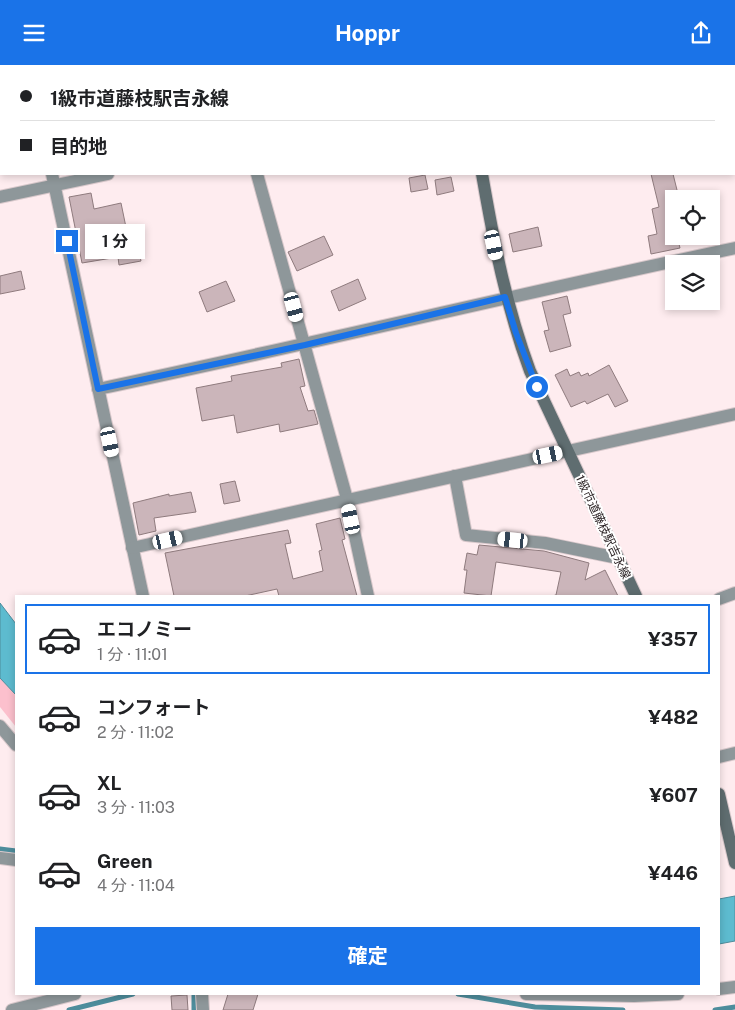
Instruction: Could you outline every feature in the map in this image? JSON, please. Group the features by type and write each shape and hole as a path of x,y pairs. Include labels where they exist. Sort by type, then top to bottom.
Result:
{"street":[{"path":"0,197 54,180 99,175"},
{"path":"257,175 347,499 368,595"},
{"name":"1級市道藤枝駅吉永線","path":"482,175 505,297 530,371 636,595"},
{"path":"54,180 143,595"},
{"path":"98,389 305,345 505,297 735,248"},
{"path":"132,548 735,413"},
{"path":"454,475 466,535 545,543 618,558"},
{"path":"720,599 735,593"},
{"path":"0,725 15,744"},
{"path":"720,757 735,753"},
{"path":"720,798 735,863"},
{"path":"0,858 15,860"},
{"path":"720,989 735,987"},
{"path":"18,1009 71,995"},
{"path":"202,995 202,1010"}],"shaded area":[{"path":"0,678 15,694 15,726 0,707"}],"water":[{"path":"0,603 15,623 15,694 0,678"},
{"path":"735,896 735,941 720,944 720,899"}],"building":[{"path":"425,175 428,189 411,192 409,178"},
{"path":"651,175 673,175 677,190 665,190 665,245 679,245 680,248 651,254 648,236 657,234 652,209 659,207"},
{"path":"451,177 454,191 437,195 435,180"},
{"path":"91,193 94,209 121,203 128,237 135,235 141,261 119,265 118,257 82,263 69,197"},
{"path":"538,227 542,246 513,252 509,234"},
{"path":"324,236 333,255 297,271 288,252"},
{"path":"21,271 25,289 0,294 0,276"},
{"path":"358,279 366,299 339,311 331,291"},
{"path":"226,281 235,301 207,312 199,292"},
{"path":"567,296 571,313 563,315 571,346 550,352 544,331 549,330 542,302"},
{"path":"299,359 305,386 300,387 308,411 314,410 318,424 280,432 279,424 237,433 234,415 202,421 196,388 232,381 231,376 282,367 281,363"},
{"path":"609,365 628,401 615,407 608,394 587,404 585,401 571,407 555,375 567,369 570,376 579,372 581,376 588,373 589,376"},
{"path":"235,481 240,501 224,504 220,484"},
{"path":"191,492 196,512 154,518 156,531 139,535 133,503 169,494 169,496"},
{"path":"340,518 345,539 342,540 357,595 279,595 277,589 250,595 174,595 165,553 288,530 291,543 285,544 293,579 323,571 319,551 322,550 316,524"},
{"path":"479,545 544,551 589,563 585,580 605,570 618,595 556,595 561,572 496,562 491,595 464,593 467,570 464,570 467,553 477,555"},
{"path":"187,995 188,1010 172,1010 171,996"},
{"path":"228,995 258,995 253,1010 223,1010"}],"waterway":[{"path":"0,849 15,851"},
{"path":"69,1010 129,995"},
{"path":"194,995 194,1010"},
{"path":"464,995 535,1007 623,1010"},
{"path":"715,1010 735,1007"}],"route":[{"path":"67,241 98,389 305,345 505,297 516,333 537,387"}]}
